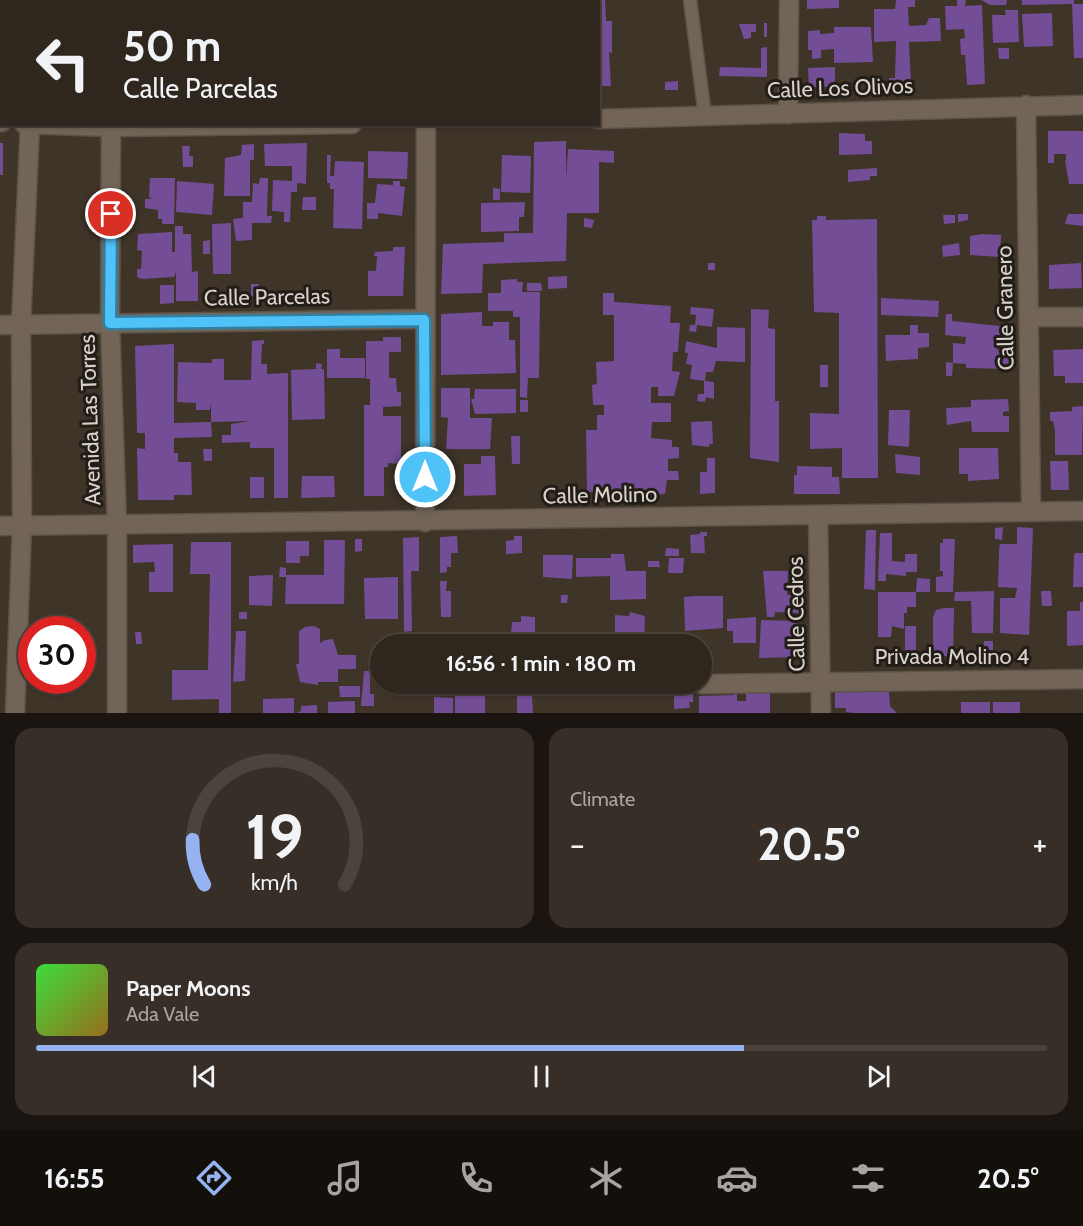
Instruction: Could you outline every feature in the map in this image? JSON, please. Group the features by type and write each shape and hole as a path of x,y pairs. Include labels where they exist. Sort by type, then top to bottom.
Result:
{"street":[{"path":"788,114 789,0"},
{"name":"Calle Granero","path":"1026,105 1031,511"},
{"name":"Calle Los Olivos","path":"600,119 1083,105"},
{"path":"15,713 22,525 21,325 30,126"},
{"name":"Avenida Las Torres","path":"111,126 110,323 117,524 117,713"},
{"path":"425,522 426,126"},
{"path":"1030,317 1083,317"},
{"name":"Calle Parcelas","path":"0,325 424,320"},
{"name":"Calle Molino","path":"0,526 425,522 1083,511"},
{"name":"Calle Cedros","path":"818,515 821,713"},
{"name":"Privada Molino 4","path":"712,684 1083,679"}],"lane":[{"path":"690,0 705,116"}],"building":[{"path":"600,0 605,0 606,21 612,21 612,53 609,52 611,86 600,86"},
{"path":"807,0 839,0 839,8 807,9"},
{"path":"896,0 915,0 915,7 908,7 909,26 926,25 929,18 940,18 941,41 909,42 911,82 889,86 889,78 895,78 896,41 874,42 874,9 895,9"},
{"path":"957,0 966,0 965,6 982,5 985,84 967,85 965,55 961,55 960,39 965,38 964,29 946,30 945,6 957,6"},
{"path":"981,0 1007,0 1006,5 990,5"},
{"path":"1022,0 1074,0 1074,4 1083,4 1083,58 1074,58 1072,4 1022,5"},
{"path":"1005,10 1018,10 1019,42 993,43 992,15 1006,15"},
{"path":"1052,13 1053,46 1024,47 1022,14"},
{"path":"764,23 767,23 767,37 764,37"},
{"path":"739,24 756,24 756,32 751,32 751,38 744,39"},
{"path":"834,27 871,27 873,62 834,63 834,49 821,50 821,58 812,59 812,50 808,50 808,31 820,30 820,34 834,33"},
{"path":"767,47 767,77 719,76 720,67 761,68 761,48"},
{"path":"998,48 1009,48 1009,59 999,59"},
{"path":"835,67 835,87 809,87 808,68"},
{"path":"678,81 678,90 665,90 665,82"},
{"path":"1048,131 1083,131 1083,184 1069,184 1066,154 1054,154 1054,163 1048,163"},
{"path":"839,133 865,134 865,141 872,141 872,154 839,155"},
{"path":"566,141 566,179 568,149 614,151 614,163 599,162 599,213 567,213 566,261 483,264 482,293 441,294 443,244 504,242 504,233 533,233 534,142"},
{"path":"0,143 3,143 3,175 0,175"},
{"path":"307,143 306,184 297,183 297,192 291,192 290,222 284,222 284,212 272,211 273,180 292,181 292,166 265,166 264,144"},
{"path":"254,144 254,160 250,160 250,196 224,196 225,158 241,155 242,145"},
{"path":"182,146 190,146 189,156 193,156 193,167 183,167"},
{"path":"368,151 408,152 407,179 368,178"},
{"path":"327,155 331,155 330,176 334,176 335,161 364,162 362,229 333,228 334,189 330,189 330,183 327,183"},
{"path":"502,155 531,156 530,193 501,192"},
{"path":"877,168 877,176 870,176 870,180 848,182 848,170"},
{"path":"150,178 175,178 174,224 162,224 162,219 158,219 158,210 145,208 145,199 152,199 149,197"},
{"path":"260,178 268,178 267,216 272,216 271,223 252,223 252,240 236,241 233,219 243,218 243,202 252,202 253,183 259,184"},
{"path":"177,181 214,184 212,215 176,212"},
{"path":"393,181 400,181 400,186 405,187 402,216 378,213 378,219 367,219 367,203 375,203 377,184 393,185"},
{"path":"493,188 500,189 500,200 493,200"},
{"path":"303,197 316,197 316,210 302,210"},
{"path":"525,202 524,217 519,217 519,231 481,232 481,203"},
{"path":"958,214 968,214 968,220 958,222"},
{"path":"1068,214 1083,214 1083,226 1065,224"},
{"path":"943,215 955,215 955,223 944,224"},
{"path":"817,216 826,216 826,220 877,219 878,478 842,478 842,448 810,449 810,413 839,414 839,313 814,312 812,220 817,220"},
{"path":"584,218 594,220 592,228 584,227"},
{"path":"231,223 231,274 213,274 212,224"},
{"path":"175,226 183,226 183,234 191,234 192,272 198,271 198,301 176,301 176,272 174,277 142,279 137,277 137,269 141,269 142,251 137,250 138,234 172,232 172,252 175,252"},
{"path":"1001,235 1000,257 970,255 970,236"},
{"path":"210,240 210,254 203,254 203,241"},
{"path":"959,243 960,255 943,257 942,246"},
{"path":"393,247 405,247 403,296 368,296 368,271 376,271 375,252 393,251"},
{"path":"708,263 715,263 715,270 708,270"},
{"path":"1081,263 1082,288 1049,289 1049,265"},
{"path":"567,276 567,288 548,289 548,277"},
{"path":"517,279 517,282 523,282 522,292 540,292 539,378 528,378 527,398 520,397 520,317 513,317 513,311 488,311 488,293 501,293 501,280"},
{"path":"527,283 541,283 542,291 527,291"},
{"path":"251,284 259,284 257,297 251,296 251,302 241,302 241,294 251,294"},
{"path":"160,285 174,285 174,303 160,304"},
{"path":"603,293 614,293 614,302 671,306 670,323 680,323 678,352 673,352 672,371 680,372 674,396 658,396 658,387 651,387 651,403 671,403 671,422 652,422 651,438 672,440 672,447 679,447 679,458 668,459 668,471 678,471 679,480 667,480 665,494 613,496 613,491 587,492 586,430 597,430 597,415 604,415 604,405 593,405 592,385 597,384 596,362 614,361 614,315 603,315"},
{"path":"881,298 939,301 938,317 881,315"},
{"path":"691,307 714,309 712,327 697,325 696,332 689,331 690,325 695,325 696,315 690,314"},
{"path":"751,309 769,310 768,328 775,329 775,401 779,401 779,462 750,458"},
{"path":"482,312 482,326 493,326 493,322 509,322 509,340 515,340 516,373 441,375 441,314"},
{"path":"946,314 952,314 952,321 1010,327 1011,339 998,339 996,345 999,352 1011,353 1011,369 966,368 966,364 953,363 953,343 965,344 966,337 945,335"},
{"path":"910,325 918,325 918,333 929,333 929,347 918,348 918,359 886,361 885,335 910,335"},
{"path":"717,327 745,328 745,362 716,361 713,372 706,372 705,381 690,379 692,365 686,364 688,353 685,353 686,341 717,348"},
{"path":"383,337 401,337 401,352 389,352 389,378 396,378 397,392 401,392 401,406 383,407 383,416 401,416 401,464 388,463 388,467 384,467 384,496 364,496 364,405 370,405 370,379 366,379 366,341 383,341"},
{"path":"264,340 261,364 267,364 267,374 288,373 288,498 274,498 274,448 250,448 250,442 222,443 222,435 231,435 231,424 250,421 211,422 211,403 210,410 196,410 196,403 177,402 178,362 212,363 212,359 224,359 224,380 251,380 252,341"},
{"path":"174,344 174,423 211,422 212,437 174,438 174,453 178,453 178,462 191,462 192,495 174,495 174,500 138,500 137,448 145,449 145,433 137,433 135,346"},
{"path":"327,349 340,349 340,358 365,358 365,378 327,378"},
{"path":"1083,349 1083,383 1065,383 1065,376 1054,376 1053,350"},
{"path":"946,362 953,363 952,376 946,376"},
{"path":"316,363 322,364 321,369 324,369 325,419 292,420 291,370 316,369"},
{"path":"820,365 828,365 828,387 820,387"},
{"path":"704,381 714,382 714,399 706,397 705,402 697,401 698,394 704,394"},
{"path":"441,388 470,388 470,418 492,418 490,449 446,449 448,418 441,417"},
{"path":"475,389 516,389 516,413 475,414 471,399 474,399"},
{"path":"1008,399 1009,411 1003,412 1003,416 1009,416 1009,432 972,432 971,421 947,425 946,408 971,407 971,400"},
{"path":"520,400 528,400 528,412 520,412"},
{"path":"1083,406 1082,455 1055,455 1055,431 1053,421 1050,421 1050,412 1072,411 1072,407"},
{"path":"889,410 910,410 909,447 888,445"},
{"path":"712,421 713,444 709,444 709,447 692,445 691,422"},
{"path":"511,436 520,436 520,464 512,464"},
{"path":"959,448 998,448 999,479 968,481 968,474 959,474"},
{"path":"203,449 212,449 212,461 204,461"},
{"path":"895,454 920,457 920,475 896,473"},
{"path":"481,456 495,456 496,495 464,496 464,464 481,464"},
{"path":"707,458 715,458 715,493 700,494 700,472 707,472"},
{"path":"1050,461 1068,461 1069,490 1051,490"},
{"path":"797,466 832,467 832,477 839,477 840,494 794,494 794,475 797,475"},
{"path":"302,476 334,476 335,497 301,498"},
{"path":"250,477 264,477 264,498 250,498"},
{"path":"1003,527 1002,540 995,539 995,528"},
{"path":"1017,527 1033,528 1029,635 1000,633 1000,598 1015,598 1017,588 998,587 1000,544 1017,544"},
{"path":"866,530 876,530 875,590 864,589"},
{"path":"700,532 707,532 707,536 704,536 705,553 691,553 690,535 700,534"},
{"path":"880,533 892,533 892,561 905,562 905,554 917,554 917,572 906,572 906,576 886,574 886,581 878,581"},
{"path":"457,536 458,553 451,553 451,567 447,567 447,572 440,573 440,537"},
{"path":"514,536 522,536 522,553 506,554 506,541 514,540"},
{"path":"419,537 419,571 411,571 412,631 404,632 403,538"},
{"path":"355,539 362,539 362,551 355,552"},
{"path":"943,539 955,539 953,592 936,592 936,577 943,576 943,571 940,571 940,543 943,543"},
{"path":"324,540 345,540 344,604 285,604 286,577 279,577 280,567 286,568 286,575 324,575"},
{"path":"286,541 309,541 309,556 300,556 300,563 286,563"},
{"path":"191,542 231,542 231,713 219,713 219,699 172,700 172,670 208,670 210,574 190,574"},
{"path":"173,544 173,592 149,592 149,572 155,572 154,562 133,563 133,545"},
{"path":"666,548 679,549 679,556 665,556"},
{"path":"1083,553 1083,587 1073,587 1074,555"},
{"path":"611,554 624,554 626,571 646,571 646,599 610,600 610,576 576,577 576,558 611,558"},
{"path":"543,555 573,555 572,579 543,577"},
{"path":"669,558 684,558 683,573 668,573"},
{"path":"648,561 659,561 660,567 648,567"},
{"path":"763,571 788,571 787,595 799,594 799,613 775,612 774,617 767,617"},
{"path":"273,575 272,606 249,605 249,576"},
{"path":"398,577 398,619 365,619 364,578"},
{"path":"917,578 930,579 930,592 916,592"},
{"path":"440,581 447,581 446,591 451,591 451,617 441,617"},
{"path":"799,583 799,590 789,591 789,584"},
{"path":"994,591 993,633 972,633 971,601 954,601 955,592"},
{"path":"1041,591 1051,591 1052,606 1042,606"},
{"path":"878,592 916,592 916,607 907,607 907,613 904,613 904,629 892,626 891,637 878,637"},
{"path":"561,595 568,595 567,603 561,603"},
{"path":"723,596 723,628 685,631 684,597"},
{"path":"1080,602 1083,602 1083,645 1067,646 1067,611 1080,611"},
{"path":"954,608 953,656 933,656 933,617 936,610"},
{"path":"239,612 247,612 247,619 239,619"},
{"path":"630,612 645,616 644,634 615,634 615,615 629,616"},
{"path":"521,616 535,617 535,633 539,634 511,634 512,622 521,622"},
{"path":"756,617 756,643 733,643 733,631 727,631 727,619"},
{"path":"761,620 798,621 797,657 759,658"},
{"path":"314,626 320,629 320,643 333,639 338,655 356,655 356,669 338,669 338,682 318,682 318,685 300,682 296,664 299,664 299,631 305,627"},
{"path":"905,626 916,626 916,656 905,657"},
{"path":"236,631 246,631 245,681 233,682"},
{"path":"135,632 141,632 142,644 136,644"},
{"path":"984,641 993,641 993,655 984,655"},
{"path":"364,671 370,671 370,694 374,694 374,706 361,706"},
{"path":"339,686 360,686 360,697 340,697"},
{"path":"889,690 890,706 897,713 854,713 846,712 846,708 835,708 835,691"},
{"path":"746,691 770,691 770,713 699,713 699,696 734,695 734,692 737,692 737,701 746,701"},
{"path":"570,694 532,695 533,713 517,713 517,695 485,696 485,713 455,713 455,696 441,695"},
{"path":"674,694 693,694 693,702 689,702 690,708 674,709"},
{"path":"434,697 453,698 453,713 434,713"},
{"path":"294,698 294,713 263,713 263,699"},
{"path":"355,701 355,713 328,713 328,702"},
{"path":"961,702 990,702 990,713 961,713"},
{"path":"993,702 1020,702 1020,713 993,713"},
{"path":"317,705 317,713 296,713 301,711 301,706"}],"route":[{"path":"111,214 110,323 424,320 425,477"}]}
